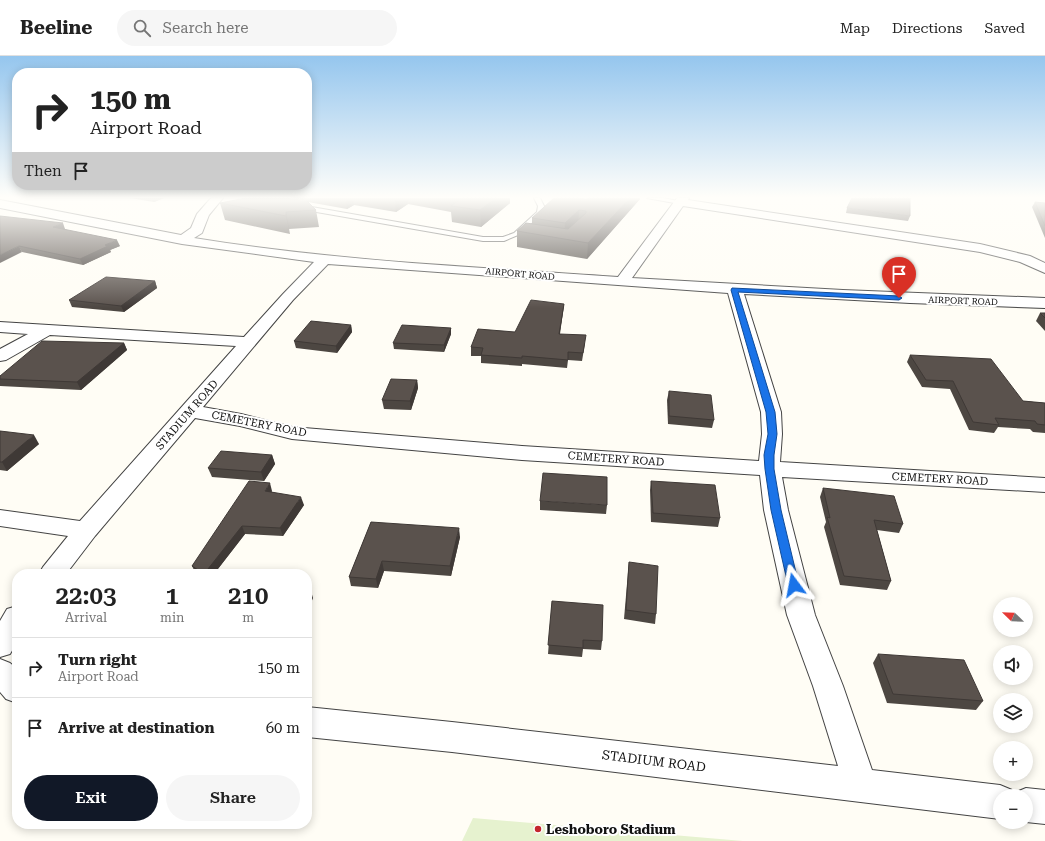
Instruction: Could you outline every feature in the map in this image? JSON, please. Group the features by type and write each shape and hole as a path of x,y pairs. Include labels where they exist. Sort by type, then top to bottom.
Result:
{"street":[{"name":"AIRPORT ROAD","path":"155,235 258,251 325,259 622,282 734,290 944,300 1045,303"},
{"path":"182,240 190,235"},
{"path":"622,282 656,235"},
{"path":"897,235 980,248 1025,259 1045,269"},
{"name":"STADIUM ROAD","path":"56,569 86,530 191,411 288,297 325,259"},
{"path":"734,290 770,412 772,434 769,455 776,510 801,615 828,686 862,786"},
{"path":"0,327 49,329 160,338 250,342"},
{"path":"0,356 49,329"},
{"name":"CEMETERY ROAD","path":"191,411 241,420 292,433 522,453 1045,485"},
{"path":"0,518 86,530"},
{"path":"0,645 12,624"},
{"path":"0,672 12,684"},
{"name":"STADIUM ROAD","path":"312,723 460,738 993,801"},
{"path":"1033,806 1045,807"}],"lane":[{"path":"455,235 483,239 504,239 514,235"}],"green space":[{"name":"Leshoboro Stadium","path":"473,818 743,841 462,841"}],"building":[{"path":"0,235 91,235 117,240 105,245 108,246 80,259 19,246 0,255"},
{"path":"538,235 596,235 588,243"},
{"path":"106,277 155,281 121,306 69,300"},
{"path":"531,300 564,304 559,334 586,335 583,353 568,352 568,360 522,356 522,358 481,355 483,348 471,347 478,329 515,332"},
{"path":"1040,313 1045,313 1045,318"},
{"path":"311,321 351,325 336,346 294,341"},
{"path":"402,325 451,328 444,345 393,343"},
{"path":"42,341 124,343 77,382 0,379 0,376"},
{"path":"910,355 991,359 1023,401 1045,403 1045,425 1037,424 1035,421 995,418 999,425 973,422 953,381 926,380"},
{"path":"391,379 417,380 410,401 382,400"},
{"path":"669,391 711,395 714,420 669,416"},
{"path":"0,431 34,435 2,462 0,462"},
{"path":"221,451 272,455 261,472 208,468"},
{"path":"543,473 607,477 607,505 540,501"},
{"path":"249,481 270,483 265,491 301,497 280,528 242,526 208,569 196,569 192,566"},
{"path":"651,481 715,485 720,518 653,513"},
{"path":"823,488 894,496 903,524 874,520 891,581 844,576 827,517 830,518"},
{"path":"371,522 459,528 450,566 382,561 376,579 349,577"},
{"path":"629,562 658,566 656,614 626,610"},
{"path":"552,601 603,605 602,641 583,640 583,648 548,645"},
{"path":"878,654 964,660 983,701 893,694"}],"place":[{"name":"Leshoboro Stadium","path":"538,829"}],"route":[{"path":"794,585 776,510 770,469 769,455 772,434 770,412 734,290 899,298"}]}
